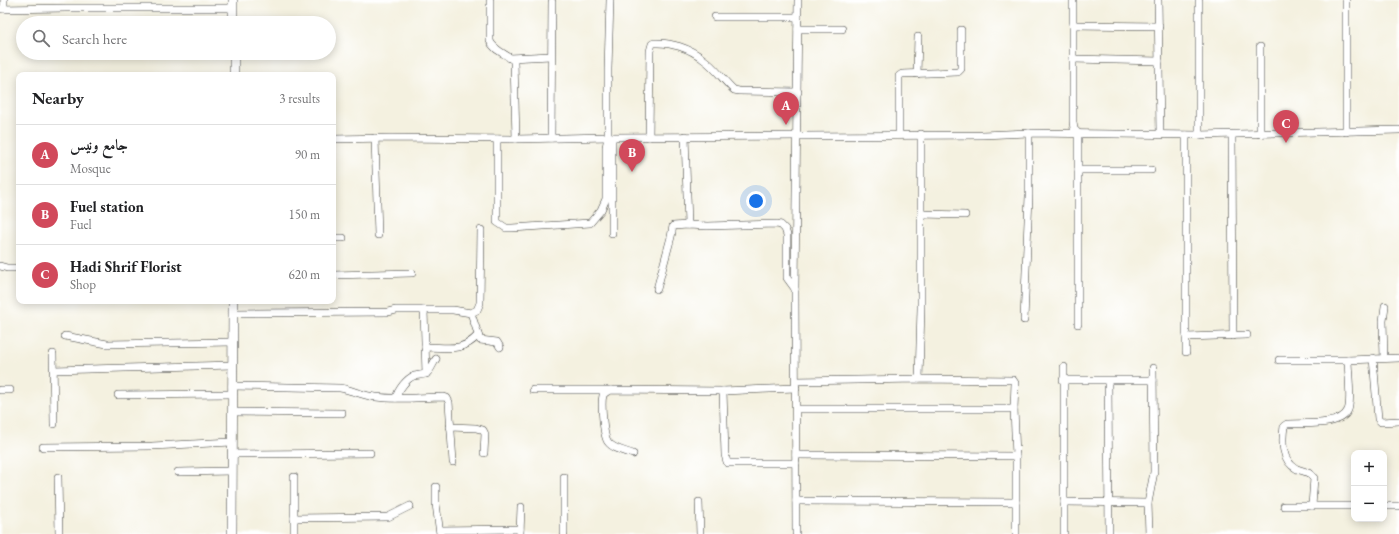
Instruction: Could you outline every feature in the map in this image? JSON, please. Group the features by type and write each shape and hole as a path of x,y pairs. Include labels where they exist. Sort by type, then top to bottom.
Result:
{"main road":[{"path":"233,4 233,16"},
{"path":"234,60 234,72"},
{"path":"232,534 233,304"}],"street":[{"path":"4,0 2,9 233,4"},
{"path":"490,0 491,44 501,53 514,61 516,139"},
{"path":"610,0 608,68 612,233"},
{"path":"796,534 795,289 798,0"},
{"path":"1073,0 1074,127 1078,134 1078,324"},
{"path":"1158,0 1160,134"},
{"path":"1199,0 1199,135"},
{"path":"1346,0 1346,132"},
{"path":"551,138 552,2"},
{"path":"715,17 798,18"},
{"path":"1074,25 1159,26"},
{"path":"798,29 842,29"},
{"path":"899,134 899,76 902,74 956,73 960,71 961,30"},
{"path":"917,74 918,37"},
{"path":"649,136 650,51 652,44 654,43 671,44 694,53 704,59 734,90 798,92"},
{"path":"1260,47 1260,134"},
{"path":"510,58 552,56"},
{"path":"1074,59 1159,60"},
{"path":"336,139 516,139 610,136 1029,133 1232,135 1399,130"},
{"path":"1024,320 1029,196 1029,133"},
{"path":"919,379 921,308 921,134"},
{"path":"1186,135 1186,352"},
{"path":"1232,135 1233,336"},
{"path":"498,139 497,222 506,228 512,228 592,222 601,210 606,199 606,147 610,136"},
{"path":"685,136 688,225"},
{"path":"375,138 378,235"},
{"path":"1078,170 1151,170"},
{"path":"921,214 965,215"},
{"path":"657,289 670,243 673,226 781,225 785,229 787,235 787,278 795,289"},
{"path":"233,313 453,310 471,313 477,310 480,303 481,230"},
{"path":"336,238 343,238"},
{"path":"0,266 16,268"},
{"path":"336,275 412,273"},
{"path":"1384,358 1385,306"},
{"path":"424,310 426,374"},
{"path":"471,313 480,340 497,342 500,347"},
{"path":"425,347 462,347 478,335"},
{"path":"1186,337 1247,335"},
{"path":"66,336 107,344 233,342"},
{"path":"53,354 54,424"},
{"path":"1373,358 1378,419 1381,422 1399,421"},
{"path":"1279,360 1399,358"},
{"path":"396,398 409,378 426,374 436,359"},
{"path":"1312,506 1314,478 1309,473 1297,469 1286,459 1283,445 1284,426 1287,424 1332,421 1341,418 1346,413 1349,408 1348,360"},
{"path":"54,370 232,365"},
{"path":"1064,368 1064,534"},
{"path":"1149,534 1148,503 1154,472 1153,368"},
{"path":"533,390 723,391 796,384 919,379 1013,380 1015,383 1016,534"},
{"path":"1063,380 1153,380"},
{"path":"1108,381 1109,534"},
{"path":"118,395 232,390 340,388 350,389 374,397 444,397 447,398 449,402 453,462"},
{"path":"0,390 10,390"},
{"path":"611,390 604,393 603,396 606,440 612,446 633,454"},
{"path":"723,391 725,455 728,464 796,463"},
{"path":"796,410 1014,408"},
{"path":"232,412 342,413"},
{"path":"450,427 476,428 483,430 485,434 484,453"},
{"path":"43,447 152,446 232,442"},
{"path":"232,454 370,453"},
{"path":"796,455 1016,456"},
{"path":"178,472 232,471"},
{"path":"58,477 59,534"},
{"path":"294,477 294,534"},
{"path":"564,477 564,534"},
{"path":"436,487 436,504 440,532 520,531 521,507"},
{"path":"796,501 1016,502"},
{"path":"699,502 700,534"},
{"path":"1064,502 1148,503"},
{"path":"294,518 388,517 410,506"},
{"path":"1284,506 1351,506"},
{"path":"1387,506 1399,506"}],"place":[{"name":"جامع ونيس","path":"786,125"},
{"name":"Hadi Shrif Florist","path":"1286,143"},
{"name":"Fuel station","path":"632,172"}]}
